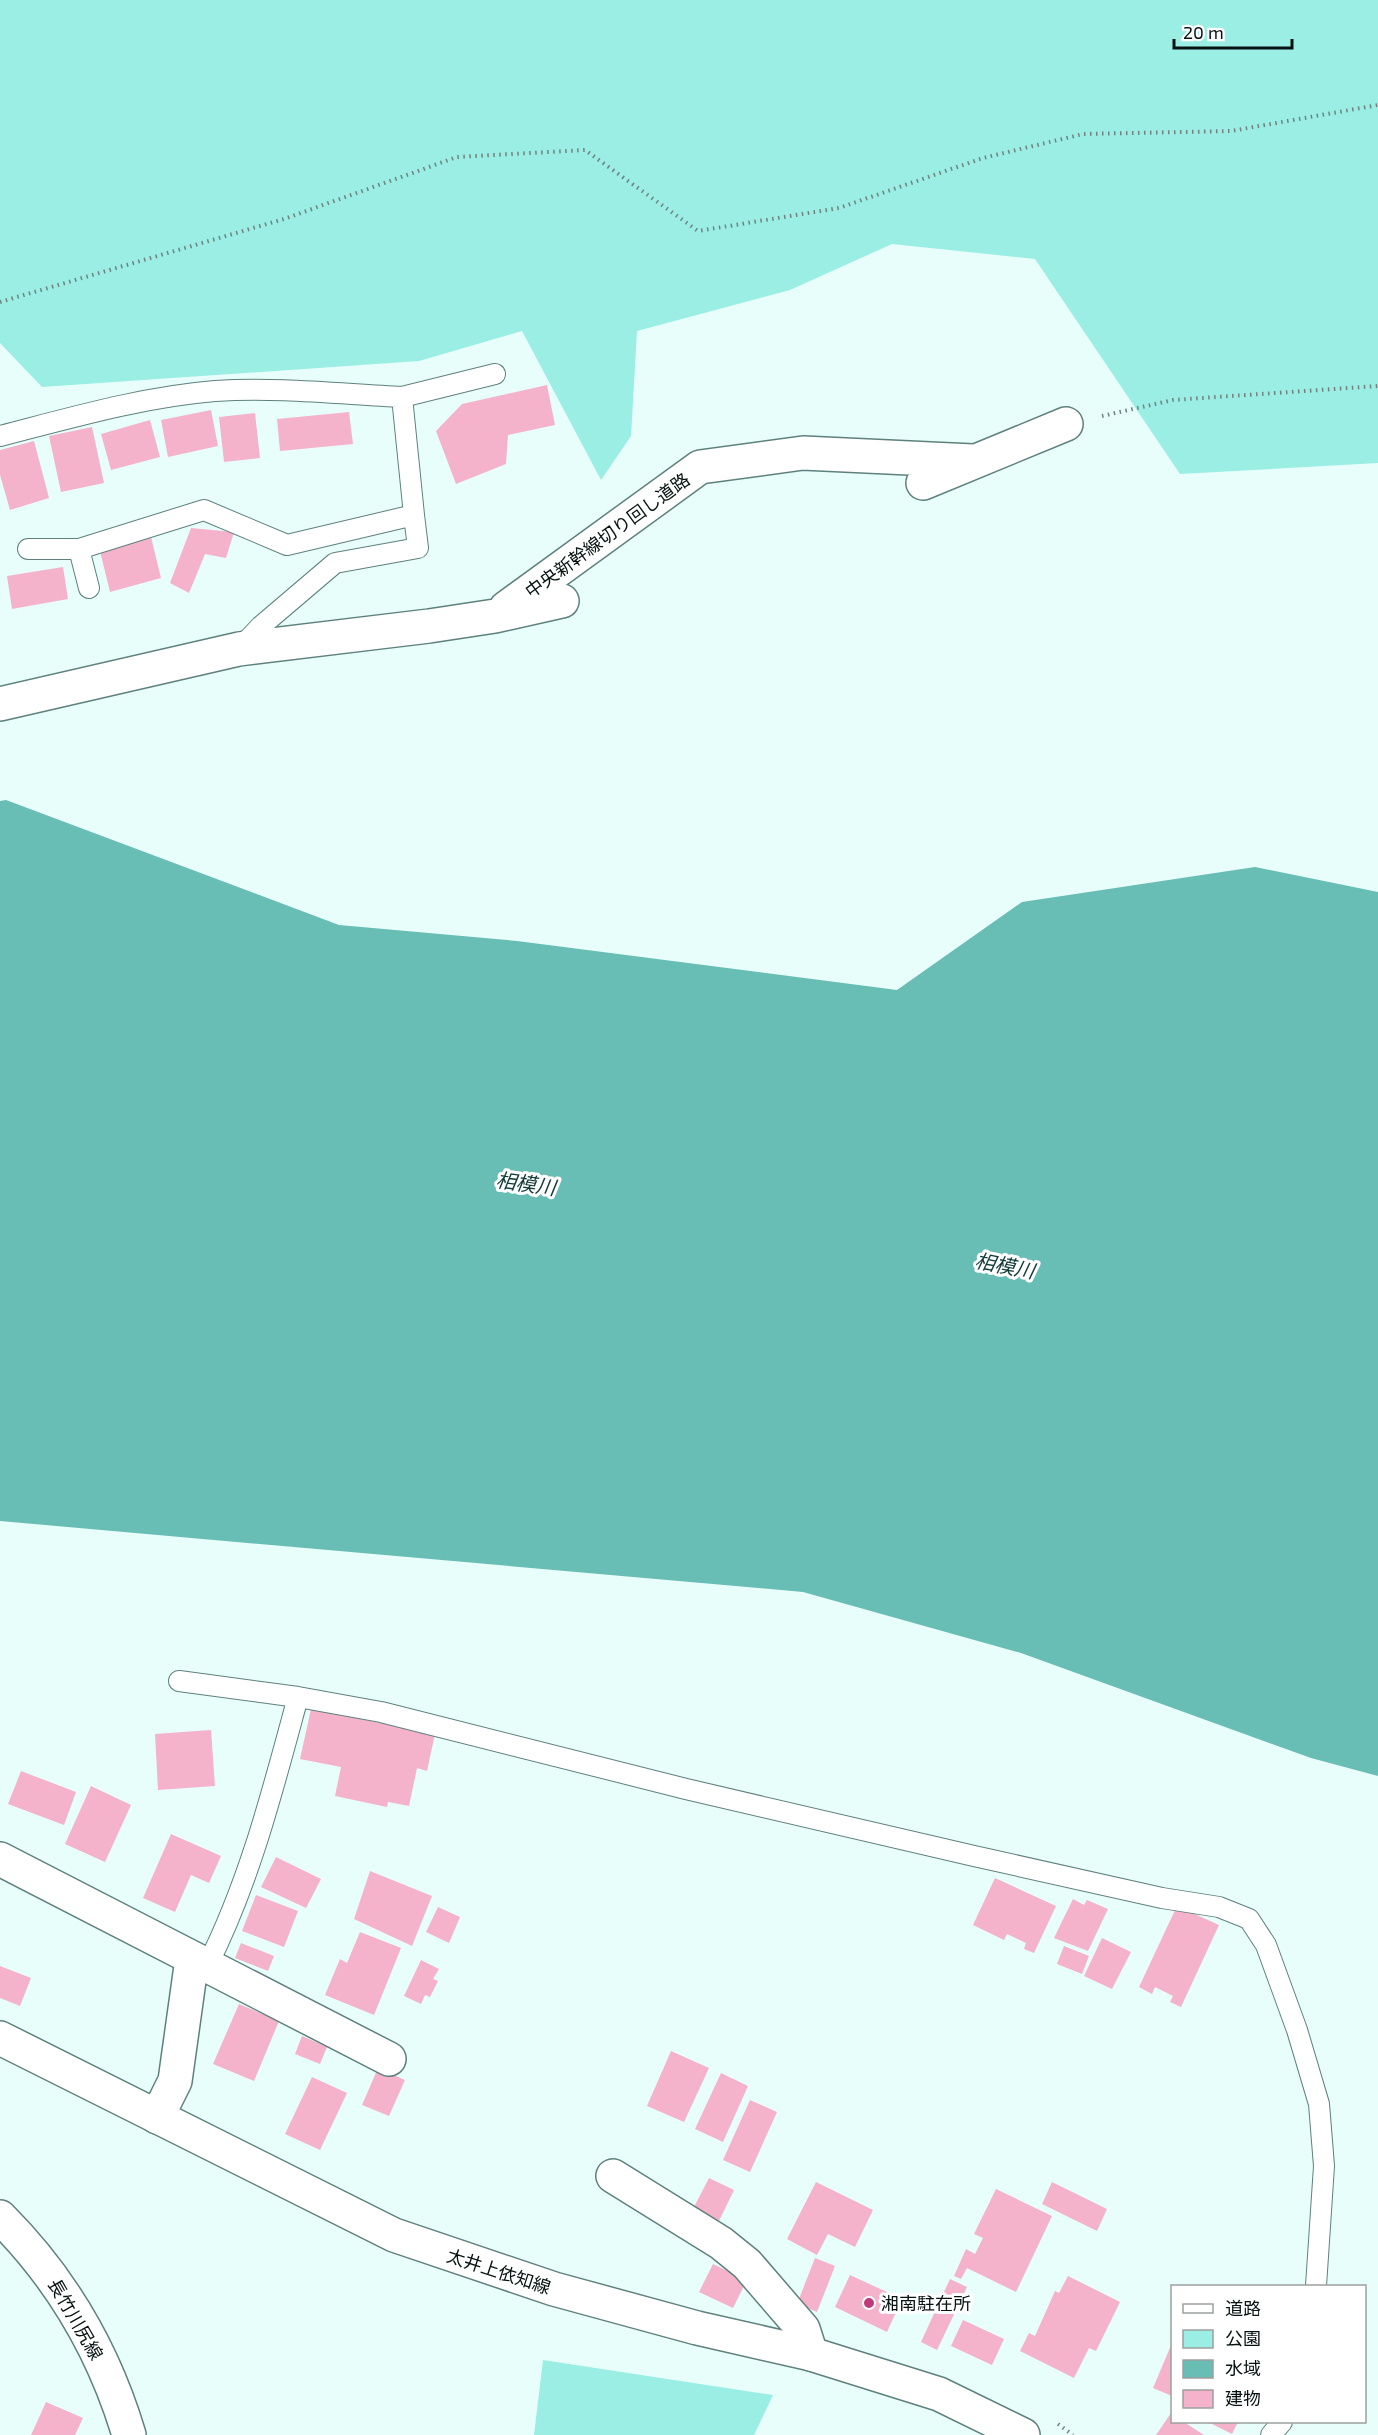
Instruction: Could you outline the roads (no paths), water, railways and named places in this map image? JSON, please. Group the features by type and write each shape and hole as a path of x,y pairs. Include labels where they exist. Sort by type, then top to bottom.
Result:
{"street":[{"path":"923,483 1066,424"},
{"name":"中央新幹線切り回し道路","path":"495,616 699,466 803,453 973,461"},
{"path":"0,704 239,649 495,616 562,601"},
{"path":"0,1859 389,2059"},
{"path":"157,2117 176,2081 199,1963"},
{"name":"太井上依知線","path":"0,2038 394,2235 554,2289 697,2328 811,2354 939,2394 1023,2435"},
{"path":"613,2176 721,2243 747,2264 803,2329 811,2354"},
{"name":"長竹川尻線","path":"0,2217 38,2258 76,2311 102,2363 129,2435"}],"lane":[{"path":"0,435 147,401 214,391 275,390 402,397 495,374"},
{"path":"239,649 261,626 335,563 418,548 402,397"},
{"path":"28,549 79,549 204,510 287,545 414,515"},
{"path":"79,549 89,588"},
{"path":"179,1681 298,1697 381,1712 686,1789 974,1857 1162,1898 1219,1907 1249,1919 1266,1946 1297,2030 1319,2104 1324,2166 1316,2285"},
{"path":"199,1963 227,1927 258,1844 298,1697"},
{"path":"1271,2435 1280,2423"}],"water":[{"name":"相模川","path":"6,800 339,925 517,941 897,990 1022,902 1255,867 1378,892 1378,1776 1311,1758 1021,1653 803,1592 0,1521 0,801"}],"place":[{"name":"湘南駐在所","path":"869,2303"}]}
